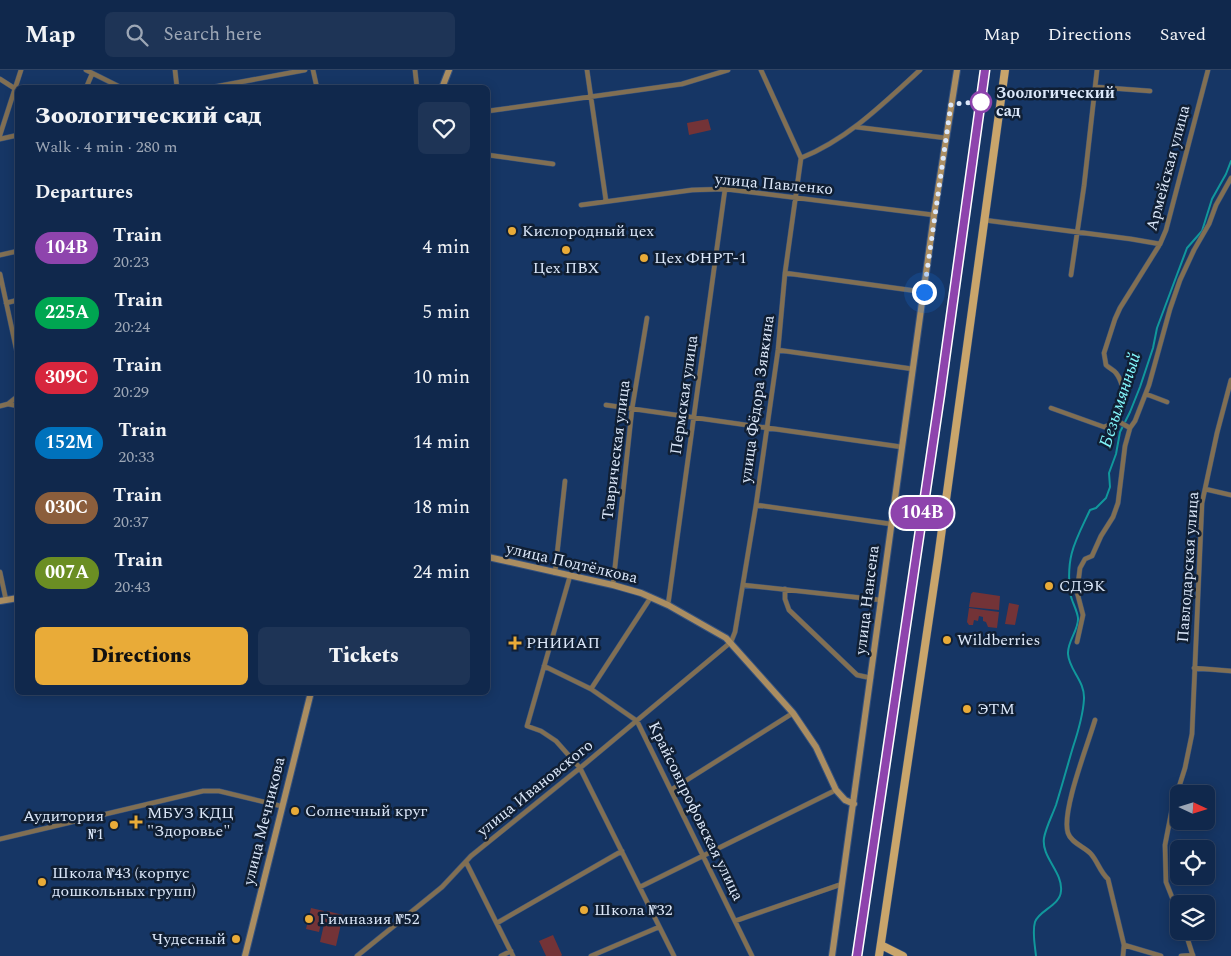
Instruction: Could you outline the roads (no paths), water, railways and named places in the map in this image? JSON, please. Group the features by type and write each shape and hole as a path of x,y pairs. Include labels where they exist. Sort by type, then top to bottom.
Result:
{"main road":[{"path":"443,85 448,70"},
{"name":"улица Нансена","path":"832,956 934,214 957,70"},
{"path":"879,956 938,558 1005,70"},
{"name":"улица Подтёлкова","path":"490,557 613,585 651,597 726,638 793,713 816,747 836,790 844,800 854,804"},
{"name":"улица Мечникова","path":"245,956 310,695"},
{"path":"881,945 903,956"}],"street":[{"path":"15,85 21,70"},
{"path":"86,70 116,85"},
{"path":"175,70 177,85"},
{"path":"224,85 305,70"},
{"path":"313,70 316,85"},
{"path":"415,70 417,85"},
{"path":"587,70 606,201"},
{"path":"490,111 682,84 728,70"},
{"path":"761,70 801,158 821,150 856,127 920,70"},
{"path":"1071,275 1084,186 1097,70"},
{"name":"Армейская улица","path":"1118,421 1124,398 1116,373 1106,365 1104,353 1120,308 1160,244 1166,230 1208,70"},
{"path":"97,76 100,71"},
{"path":"87,85 92,74"},
{"path":"0,80 14,88 0,135"},
{"path":"1096,87 1150,91"},
{"path":"856,127 946,138"},
{"path":"0,139 15,136"},
{"path":"490,155 553,164"},
{"name":"улица Фёдора Зявкина","path":"730,642 735,632 756,505 778,350 785,273 801,158"},
{"path":"1077,642 1083,615 1077,592 1080,568 1085,559 1092,556 1101,536 1113,517 1118,504 1125,446 1130,428 1135,421 1146,394 1180,280 1231,178"},
{"name":"улица Павленко","path":"581,205 692,190 725,189 934,214"},
{"name":"Пермская улица","path":"668,605 725,189"},
{"path":"984,220 1160,244"},
{"path":"0,255 15,251"},
{"path":"785,273 924,292"},
{"path":"0,274 15,344"},
{"path":"6,303 15,301"},
{"name":"Таврическая улица","path":"613,585 632,409 647,318"},
{"path":"778,350 913,369"},
{"name":"Павлодарская улица","path":"1171,895 1166,882 1165,845 1172,809 1189,754 1192,734 1202,503 1231,380"},
{"path":"1146,394 1167,402"},
{"path":"0,406 8,404 15,398"},
{"path":"8,404 15,405"},
{"path":"606,405 902,447"},
{"path":"1051,408 1104,427 1118,421 1130,428"},
{"path":"555,573 564,481"},
{"path":"1206,489 1231,495"},
{"path":"756,505 891,524"},
{"path":"0,572 3,601"},
{"path":"570,576 528,726 541,731 556,741 580,768 674,956"},
{"path":"743,585 881,600"},
{"path":"785,590 785,599 789,610 857,675 871,678"},
{"path":"591,689 651,597"},
{"name":"улица Ивановского","path":"357,956 442,887 471,856 580,768 730,642"},
{"name":"Крайсовпрофовская улица","path":"544,666 591,689 637,720 752,956"},
{"path":"1194,668 1231,671"},
{"path":"671,790 793,713"},
{"path":"1095,720 1069,805 1068,834 1090,853 1102,874 1108,879 1124,945 1123,956"},
{"path":"640,887 836,790"},
{"path":"0,839 203,791 219,791 281,806"},
{"path":"497,923 622,851"},
{"path":"466,862 512,954 501,956"},
{"path":"735,920 842,884"},
{"path":"591,956 660,927"},
{"path":"1181,956 1193,955 1188,940"},
{"path":"1124,945 1162,956"}],"waterway":[{"name":"Безымянный","path":"1036,956 1035,922 1057,900 1061,891 1059,877 1046,852 1044,838 1056,805 1083,712 1084,693 1068,654 1069,645 1078,622 1070,592 1069,579 1073,549 1090,510 1096,508 1106,498 1110,487 1109,473 1116,454 1120,432 1140,387 1153,348 1157,328 1187,248 1202,231 1212,199 1231,161"}],"railway":[{"path":"857,956 940,395 985,70"}],"train":[{"name":"104В","path":"857,956 940,395 985,70"}],"place":[{"name":"Зоологический сад","path":"981,102"},
{"name":"Кислородный цех","path":"512,231"},
{"name":"Цех ПВХ","path":"566,250"},
{"name":"Цех ФНРТ-1","path":"644,258"},
{"name":"СДЭК","path":"1049,586"},
{"name":"Wildberries","path":"947,640"},
{"name":"РНИИАП","path":"515,643"},
{"name":"ЭТМ","path":"967,709"},
{"name":"Солнечный круг","path":"295,811"},
{"name":"МБУЗ КДЦ \"Здоровье\"","path":"136,822"},
{"name":"Аудитория №1","path":"114,825"},
{"name":"Школа №43 (корпус дошкольных групп)","path":"42,882"},
{"name":"Школа №32","path":"584,910"},
{"name":"Гимназия №52","path":"309,919"},
{"name":"Чудесный","path":"236,939"}]}
